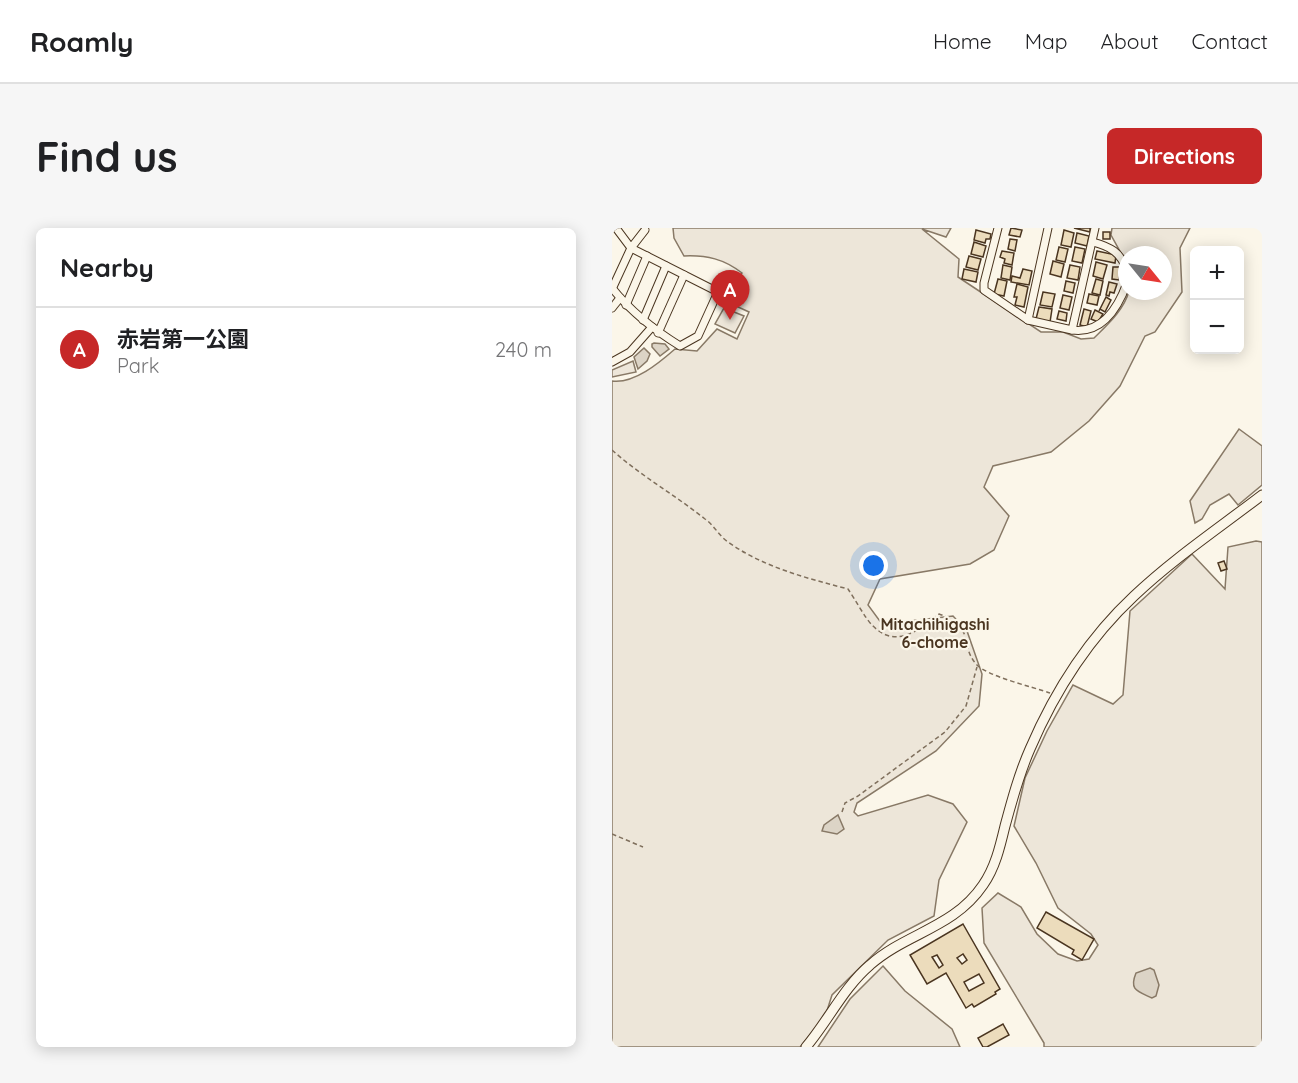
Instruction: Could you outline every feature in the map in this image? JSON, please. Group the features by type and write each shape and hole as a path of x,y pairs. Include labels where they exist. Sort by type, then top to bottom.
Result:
{"street":[{"path":"612,237 616,228 631,248 718,292 698,336 680,346 643,320 612,288 631,248 645,230"},
{"path":"998,228 984,290 1028,320 1072,330 1090,330 1105,321 1120,300"},
{"path":"1028,320 1048,228"},
{"path":"1072,330 1095,228"},
{"path":"1093,242 1108,246 1118,253"},
{"path":"626,305 647,256"},
{"path":"643,320 666,266"},
{"path":"612,362 630,352 655,330 684,275"},
{"path":"612,308 620,298"},
{"path":"806,1047 856,979 868,967 897,946 949,920 962,910 982,887 990,875 1020,774 1039,728 1057,695 1083,656 1132,598 1172,564 1262,495"}],"path":[{"path":"612,450 631,467 706,519 726,541 748,554 793,574 848,589 871,624 884,635 897,638 908,635 939,614 952,618 963,630 972,659 977,666 990,673 1057,695"},
{"path":"842,812 845,803 858,796 945,732 966,706 977,666"},
{"path":"612,834 643,847"}],"shaded area":[{"path":"673,228 951,228 946,237 922,229 959,259 958,277 1041,332 1063,332 1081,339 1094,338 1119,311 1126,300 1172,300 1172,246 1118,248 1111,235 1112,228 1190,228 1180,248 1182,292 1155,332 1145,336 1120,386 1089,421 1051,452 993,466 984,487 1009,516 994,550 970,564 880,579 868,605 882,624 953,616 967,631 982,674 979,706 936,751 857,803 854,812 858,816 928,795 953,804 967,822 939,880 934,916 888,940 832,995 825,1017 800,1047 612,1047 612,381 637,376 675,349 697,351 717,329 737,339 749,312 727,302 742,273 729,264 715,259 684,256 674,238"},
{"path":"724,308 744,316 735,333 715,324"},
{"path":"654,343 665,344 669,349 660,356 652,347"},
{"path":"644,348 650,354 647,361 638,369 634,357"},
{"path":"633,361 636,372 612,377 612,370"},
{"path":"1239,429 1262,446 1262,485 1238,505 1229,494 1210,505 1202,519 1195,523 1190,501"},
{"path":"1256,541 1262,542 1262,1047 1044,1047 1044,1043 984,943 982,908 998,893 1021,907 1037,934 1058,954 1077,961 1089,959 1098,945 1091,934 1058,908 1036,863 1014,826 1025,778 1047,731 1073,685 1113,704 1123,695 1130,611 1192,554 1225,589 1228,547"},
{"path":"838,815 844,829 837,834 822,831 824,825"},
{"path":"883,966 905,991 952,1029 960,1047 818,1047 850,999"},
{"path":"1150,968 1154,970 1159,985 1156,996 1152,998 1138,991 1133,983 1136,973"}],"building":[{"path":"1011,228 1022,230 1020,237 1009,235"},
{"path":"1074,228 1090,228 1090,232"},
{"path":"976,230 991,234 990,239 986,239 985,243 974,240"},
{"path":"1064,230 1074,233 1071,247 1061,245"},
{"path":"1103,232 1110,232 1110,239 1103,239"},
{"path":"1077,233 1089,236 1087,246 1075,243"},
{"path":"1010,239 1017,240 1015,251 1008,249"},
{"path":"974,242 986,246 983,257 971,254"},
{"path":"1059,247 1068,249 1065,262 1056,260"},
{"path":"1075,247 1085,249 1082,263 1072,261"},
{"path":"1002,251 1014,253 1012,265 1004,263 1005,259 1000,257"},
{"path":"1097,251 1116,255 1115,263 1095,259"},
{"path":"969,256 981,259 978,270 966,267"},
{"path":"1053,261 1064,264 1061,277 1050,274"},
{"path":"1096,262 1107,265 1103,279 1093,276"},
{"path":"1003,265 1012,267 1010,280 1001,278"},
{"path":"1070,265 1080,267 1078,280 1067,278"},
{"path":"1113,267 1118,267 1118,280 1112,279"},
{"path":"964,269 978,272 976,282 962,279"},
{"path":"1023,269 1032,271 1029,285 1011,282 1012,276 1020,278"},
{"path":"998,279 1007,281 1004,296 994,294"},
{"path":"1096,279 1103,281 1100,295 1092,293"},
{"path":"1066,281 1075,283 1073,293 1064,291"},
{"path":"1109,282 1117,284 1114,293 1110,292 1109,296 1106,295"},
{"path":"1017,284 1028,287 1024,307 1015,305"},
{"path":"1043,292 1055,294 1052,307 1040,305"},
{"path":"1089,294 1099,296 1097,305 1087,303"},
{"path":"1063,295 1072,297 1069,310 1060,308"},
{"path":"1106,297 1111,300 1105,312 1100,309"},
{"path":"1039,307 1052,309 1050,322 1036,319"},
{"path":"1084,309 1091,311 1087,327 1080,325"},
{"path":"1095,310 1103,314 1098,322 1091,319"},
{"path":"1059,311 1067,313 1066,321 1057,319"},
{"path":"1224,561 1227,569 1221,571 1218,563"},
{"path":"1046,912 1094,939 1082,960 1072,954 1074,950 1037,928"},
{"path":"963,924 1000,989 995,992 996,994 974,1007 972,1004 966,1008 946,973 927,984 910,955","holes":["963,954 967,960 962,964 957,958","937,955 943,965 939,968 932,957","979,974 984,983 969,991 964,982"]},
{"path":"1003,1024 1009,1035 983,1047 978,1038"}],"place":[{"name":"赤岩第一公園","path":"730,320"}],"district":[{"name":"Mitachihigashi 6-chome","path":"935,633"}]}
